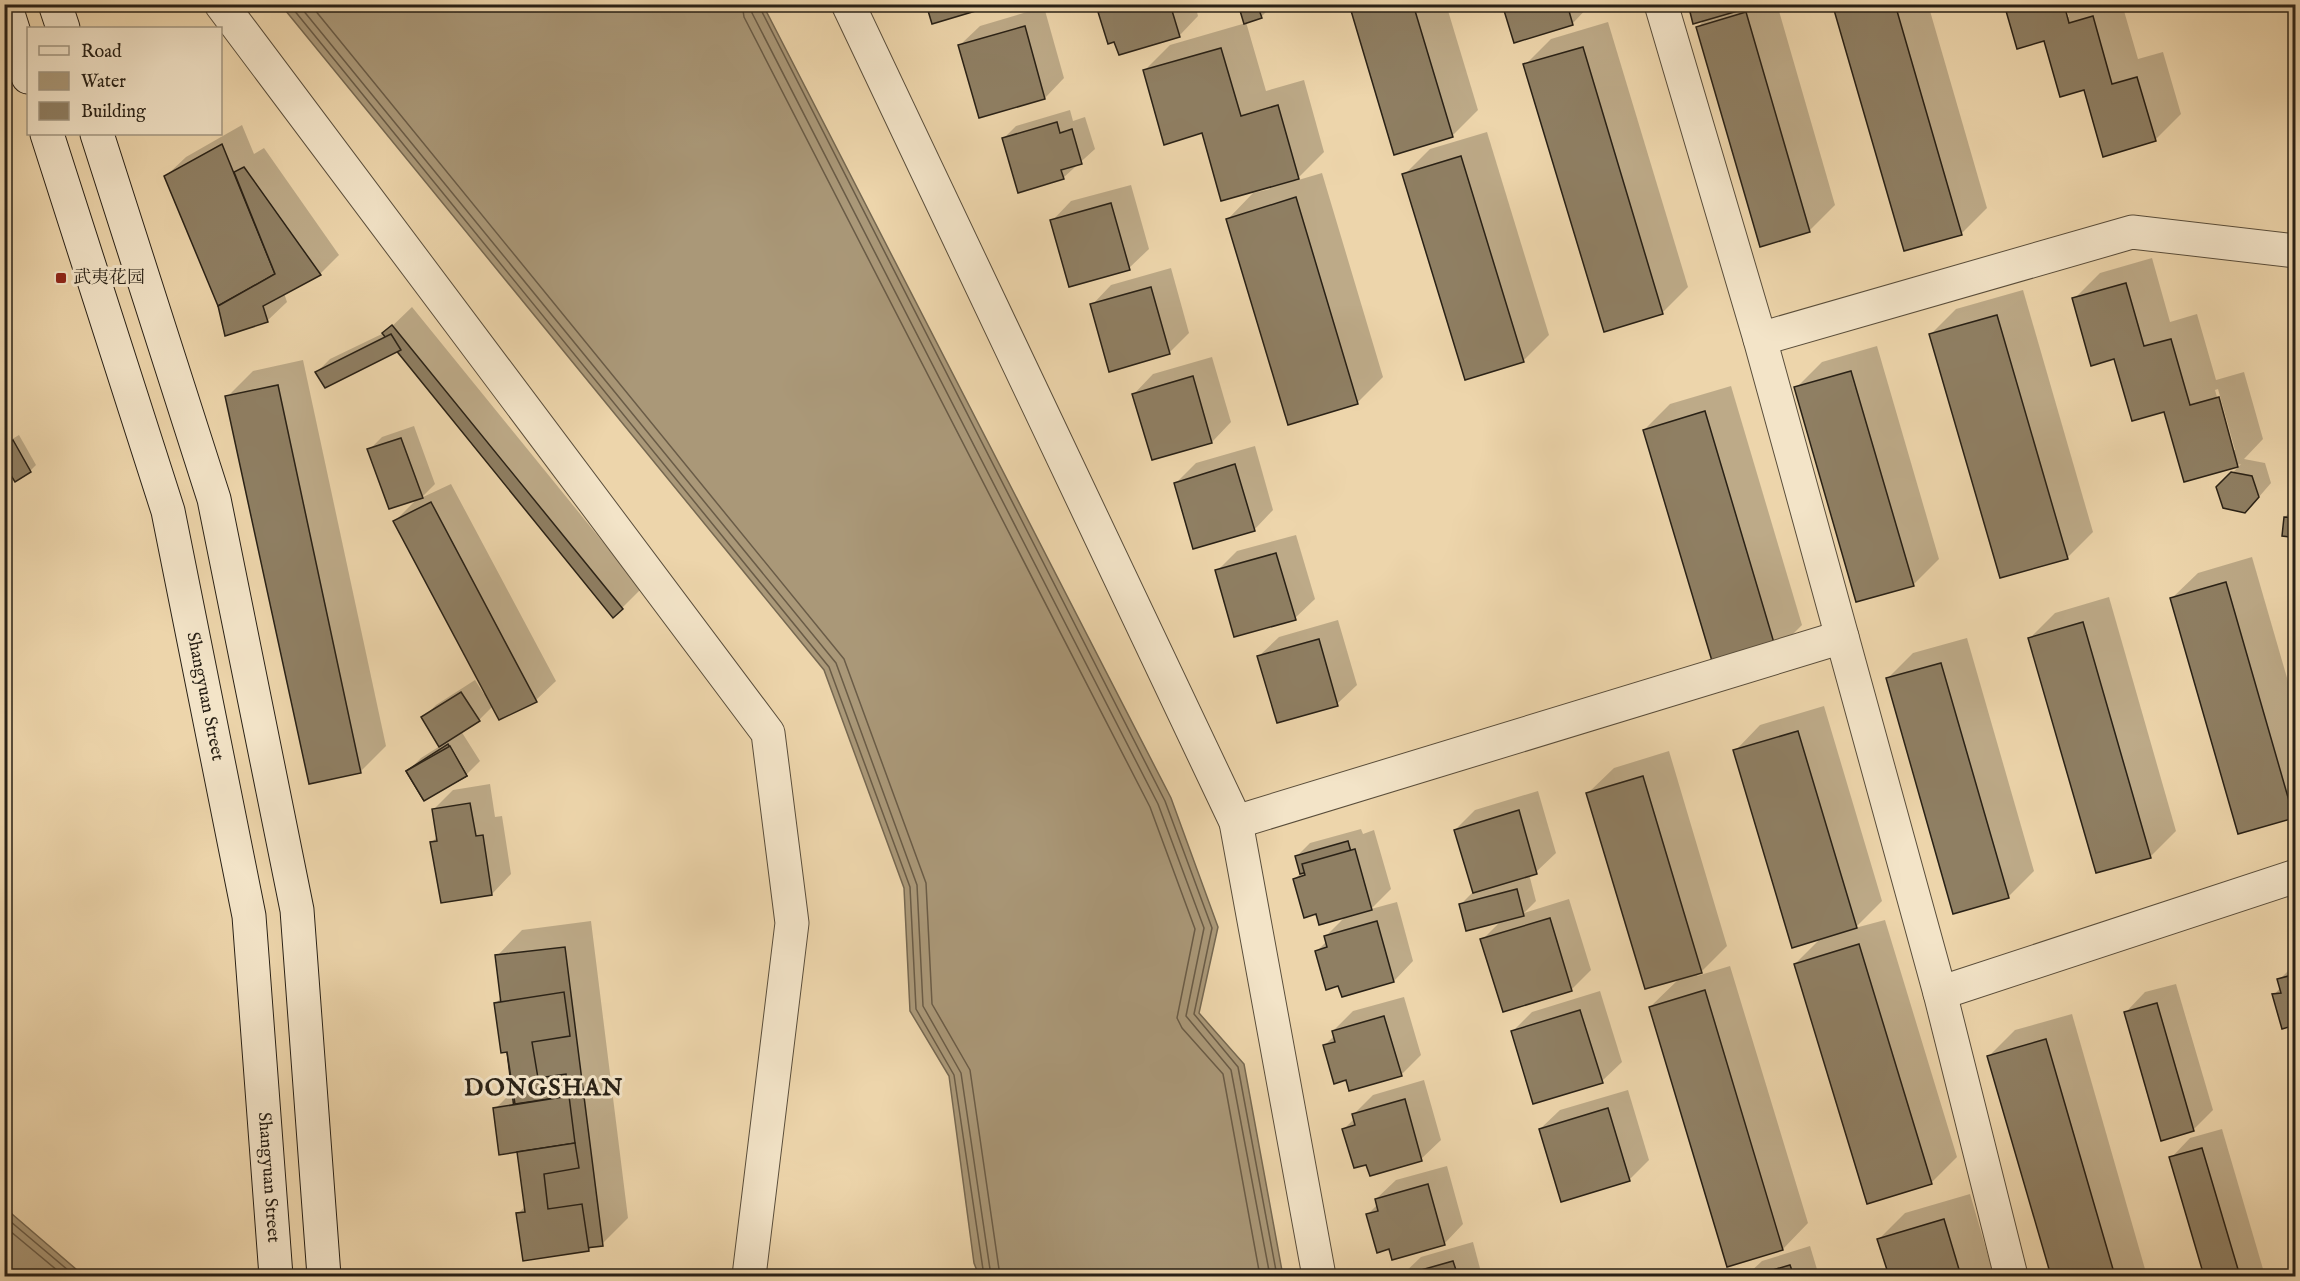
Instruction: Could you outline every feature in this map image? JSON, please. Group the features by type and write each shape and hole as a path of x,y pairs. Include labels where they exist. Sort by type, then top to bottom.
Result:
{"street":[{"path":"5,4 27,74"},
{"path":"55,4 63,27"},
{"path":"221,4 768,733 792,923 749,1276"},
{"path":"848,4 1236,822 1319,1276"},
{"path":"1661,4 1760,339 1842,636 1940,993 2011,1276"},
{"name":"Shangyuan Street","path":"47,135 168,511 249,916 276,1276"},
{"path":"97,135 214,499 297,910 324,1276"},
{"path":"1760,339 2132,232 2295,251"},
{"path":"1236,822 1842,636"},
{"path":"1940,993 2295,876"}],"water":[{"path":"281,5 763,5 1171,798 1218,927 1199,1013 1244,1064 1283,1276 979,1276 974,1263 949,1076 910,1011 904,888 824,670"},
{"path":"5,1208 84,1276 5,1276"}],"building":[{"path":"926,4 999,4 932,24"},
{"path":"1106,4 1170,4 1180,37 1119,55 1114,42 1108,44 1098,12 1107,9"},
{"path":"1238,4 1257,4 1262,18 1244,24"},
{"path":"1349,4 1413,4 1453,137 1394,155"},
{"path":"1502,4 1567,4 1573,25 1514,43"},
{"path":"1688,4 1736,4 1738,11 1693,24"},
{"path":"1852,4 1895,4 1962,235 1904,251 1834,10"},
{"path":"2004,4 2064,4 2069,23 2093,16 2112,84 2137,77 2156,141 2103,157 2084,90 2060,97 2044,41 2017,49"},
{"path":"1746,12 1810,232 1760,247 1696,27"},
{"path":"1025,26 1045,99 979,118 958,45"},
{"path":"1583,47 1663,314 1604,332 1523,64"},
{"path":"1221,48 1241,116 1278,105 1299,179 1221,201 1202,133 1164,145 1143,70"},
{"path":"1057,122 1060,133 1072,129 1082,164 1061,170 1064,179 1018,193 1002,138"},
{"path":"222,144 275,274 218,306 164,176"},
{"path":"1461,156 1524,362 1465,380 1402,174"},
{"path":"244,167 321,275 263,306 268,322 225,336 218,306 275,274 234,172"},
{"path":"1296,197 1358,404 1288,425 1226,219"},
{"path":"1111,203 1130,270 1069,287 1050,220"},
{"path":"2126,283 2144,346 2171,339 2190,405 2219,397 2238,467 2184,482 2164,412 2132,421 2114,359 2091,366 2072,298"},
{"path":"1151,287 1170,354 1109,372 1090,304"},
{"path":"1997,315 2068,559 2000,578 1929,334"},
{"path":"392,325 623,609 613,618 382,333"},
{"path":"391,334 401,350 325,388 315,372"},
{"path":"1851,371 1914,586 1856,602 1794,387"},
{"path":"1193,376 1212,443 1152,460 1132,394"},
{"path":"278,385 361,773 309,784 225,396"},
{"path":"1705,411 1777,653 1715,671 1643,430"},
{"path":"401,438 423,498 389,509 367,449"},
{"path":"13,440 31,472 15,482 4,464 4,445"},
{"path":"1235,464 1255,531 1193,549 1174,483"},
{"path":"2231,472 2252,476 2259,497 2245,513 2223,508 2216,487"},
{"path":"431,502 537,702 499,720 393,521"},
{"path":"2284,517 2296,518 2296,538 2282,536"},
{"path":"1276,553 1296,620 1234,637 1215,570"},
{"path":"2226,582 2294,818 2238,834 2170,598"},
{"path":"2083,622 2151,858 2096,873 2028,638"},
{"path":"1319,639 1338,706 1277,723 1257,656"},
{"path":"1941,663 2009,898 1953,914 1886,678"},
{"path":"461,692 480,721 439,747 421,717"},
{"path":"1798,731 1857,928 1792,948 1733,750"},
{"path":"448,744 467,776 423,799 406,771"},
{"path":"450,746 467,776 424,801 406,771"},
{"path":"1643,776 1702,973 1645,989 1586,793"},
{"path":"470,803 476,836 483,835 492,895 441,903 430,842 437,841 432,809"},
{"path":"1519,810 1537,874 1473,893 1454,830"},
{"path":"1348,841 1353,859 1300,874 1295,856"},
{"path":"1355,849 1372,910 1319,925 1316,914 1304,918 1293,879 1305,875 1302,864"},
{"path":"1517,889 1524,916 1466,931 1459,904"},
{"path":"1550,918 1572,991 1503,1012 1480,939"},
{"path":"1377,921 1394,982 1342,997 1338,986 1326,990 1315,951 1327,947 1324,936"},
{"path":"1859,944 1932,1184 1867,1204 1794,964"},
{"path":"565,947 603,1246 532,1254 495,955"},
{"path":"2296,974 2296,1041 2292,1026 2282,1029 2272,994 2281,993 2277,979"},
{"path":"1705,990 1783,1250 1727,1267 1649,1007"},
{"path":"564,992 570,1036 532,1042 538,1078 566,1074 569,1096 515,1104 507,1052 501,1053 494,1003"},
{"path":"2157,1003 2194,1131 2161,1141 2124,1012"},
{"path":"1580,1010 1603,1083 1533,1104 1511,1031"},
{"path":"1384,1016 1402,1076 1349,1091 1346,1080 1334,1084 1323,1045 1335,1042 1332,1031"},
{"path":"2046,1039 2115,1276 2051,1276 1987,1056"},
{"path":"569,1096 575,1143 499,1155 493,1108"},
{"path":"1405,1099 1422,1161 1370,1176 1366,1165 1354,1168 1342,1129 1355,1125 1352,1114"},
{"path":"1608,1108 1630,1181 1561,1202 1539,1129"},
{"path":"575,1143 579,1168 544,1174 548,1209 582,1204 589,1251 523,1261 516,1213 525,1212 517,1152"},
{"path":"2202,1148 2240,1276 2204,1276 2169,1157"},
{"path":"1428,1184 1445,1245 1392,1260 1389,1249 1377,1253 1366,1214 1378,1211 1375,1199"},
{"path":"1944,1219 1961,1276 1889,1276 1877,1239"},
{"path":"1453,1261 1458,1276 1400,1276"},
{"path":"1790,1265 1794,1276 1752,1276"}],"place":[{"name":"武夷花园","path":"61,278"}],"district":[{"name":"DONGSHAN","path":"544,1088"}]}
